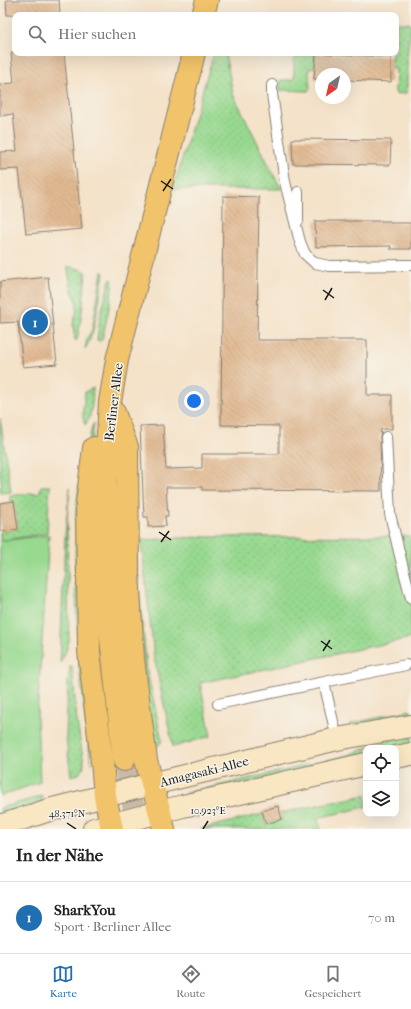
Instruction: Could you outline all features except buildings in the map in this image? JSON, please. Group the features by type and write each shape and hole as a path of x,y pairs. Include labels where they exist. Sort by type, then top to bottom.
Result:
{"main road":[{"path":"204,12 207,0"},
{"name":"Berliner Allee","path":"124,760 110,638 105,481 110,402 117,360 193,56"},
{"path":"110,402 126,447 128,573 133,659 146,760 162,821"},
{"path":"110,402 95,438 87,503 89,651 102,762 105,796 105,827 162,821 363,765"},
{"name":"Amagasaki-Allee","path":"0,826 49,810 152,784 337,739 411,726"},
{"path":"399,756 411,754"}],"lane":[{"path":"272,85 284,182 305,254 315,263 329,266 411,264"},
{"path":"298,192 298,234"},
{"path":"386,437 390,514 411,598"},
{"path":"218,704 406,665"},
{"path":"324,682 337,739"}],"green space":[{"path":"399,23 409,23 411,26 407,56 406,93 396,94 396,69 391,69 392,56 399,56"},
{"path":"213,56 226,56 233,94 281,189 173,189"},
{"path":"294,56 316,56 315,68 309,68 310,89 308,91 280,90 280,80 294,80"},
{"path":"67,266 86,272 82,314 77,340 75,340 73,325 77,310 76,299 72,291"},
{"path":"102,271 104,273 95,324 85,349 87,338 92,330"},
{"path":"112,279 113,283 109,308 102,340 99,341 97,340 100,317 110,280"},
{"path":"93,388 91,413 85,425 83,413 85,392"},
{"path":"0,418 11,492 0,493 0,487 2,486 0,472"},
{"path":"94,423 91,448 91,764 79,665 75,567 76,511 79,486 92,426"},
{"path":"41,486 50,486 47,533 0,541 0,532 18,529 14,501 10,501 10,496 29,493 39,494"},
{"path":"70,487 67,520 69,640 66,651 60,663 65,535"},
{"path":"49,535 37,717 40,782 0,796 0,541"},
{"path":"409,536 411,543 411,638 200,683 211,736 173,747 154,657 141,540 201,537"},
{"path":"136,555 147,671 162,741 155,747 147,714"},
{"path":"70,666 72,666 77,722 84,763 83,769 79,774 71,776 66,738"},
{"path":"411,710 411,718 354,727 350,724"},
{"path":"411,735 411,746 399,748 399,745 373,745 387,740"},
{"path":"363,749 363,756 187,797 186,793 334,759"},
{"path":"42,796 42,802 0,816 0,808"},
{"path":"363,796 363,808 317,818 321,829 201,829 263,814 266,824 282,819 280,813"},
{"path":"259,798 261,802 194,818 195,815"}],"tunnel":[{"path":"124,760 138,829"}],"place":[{"name":"SharkYou","path":"35,322"}]}
